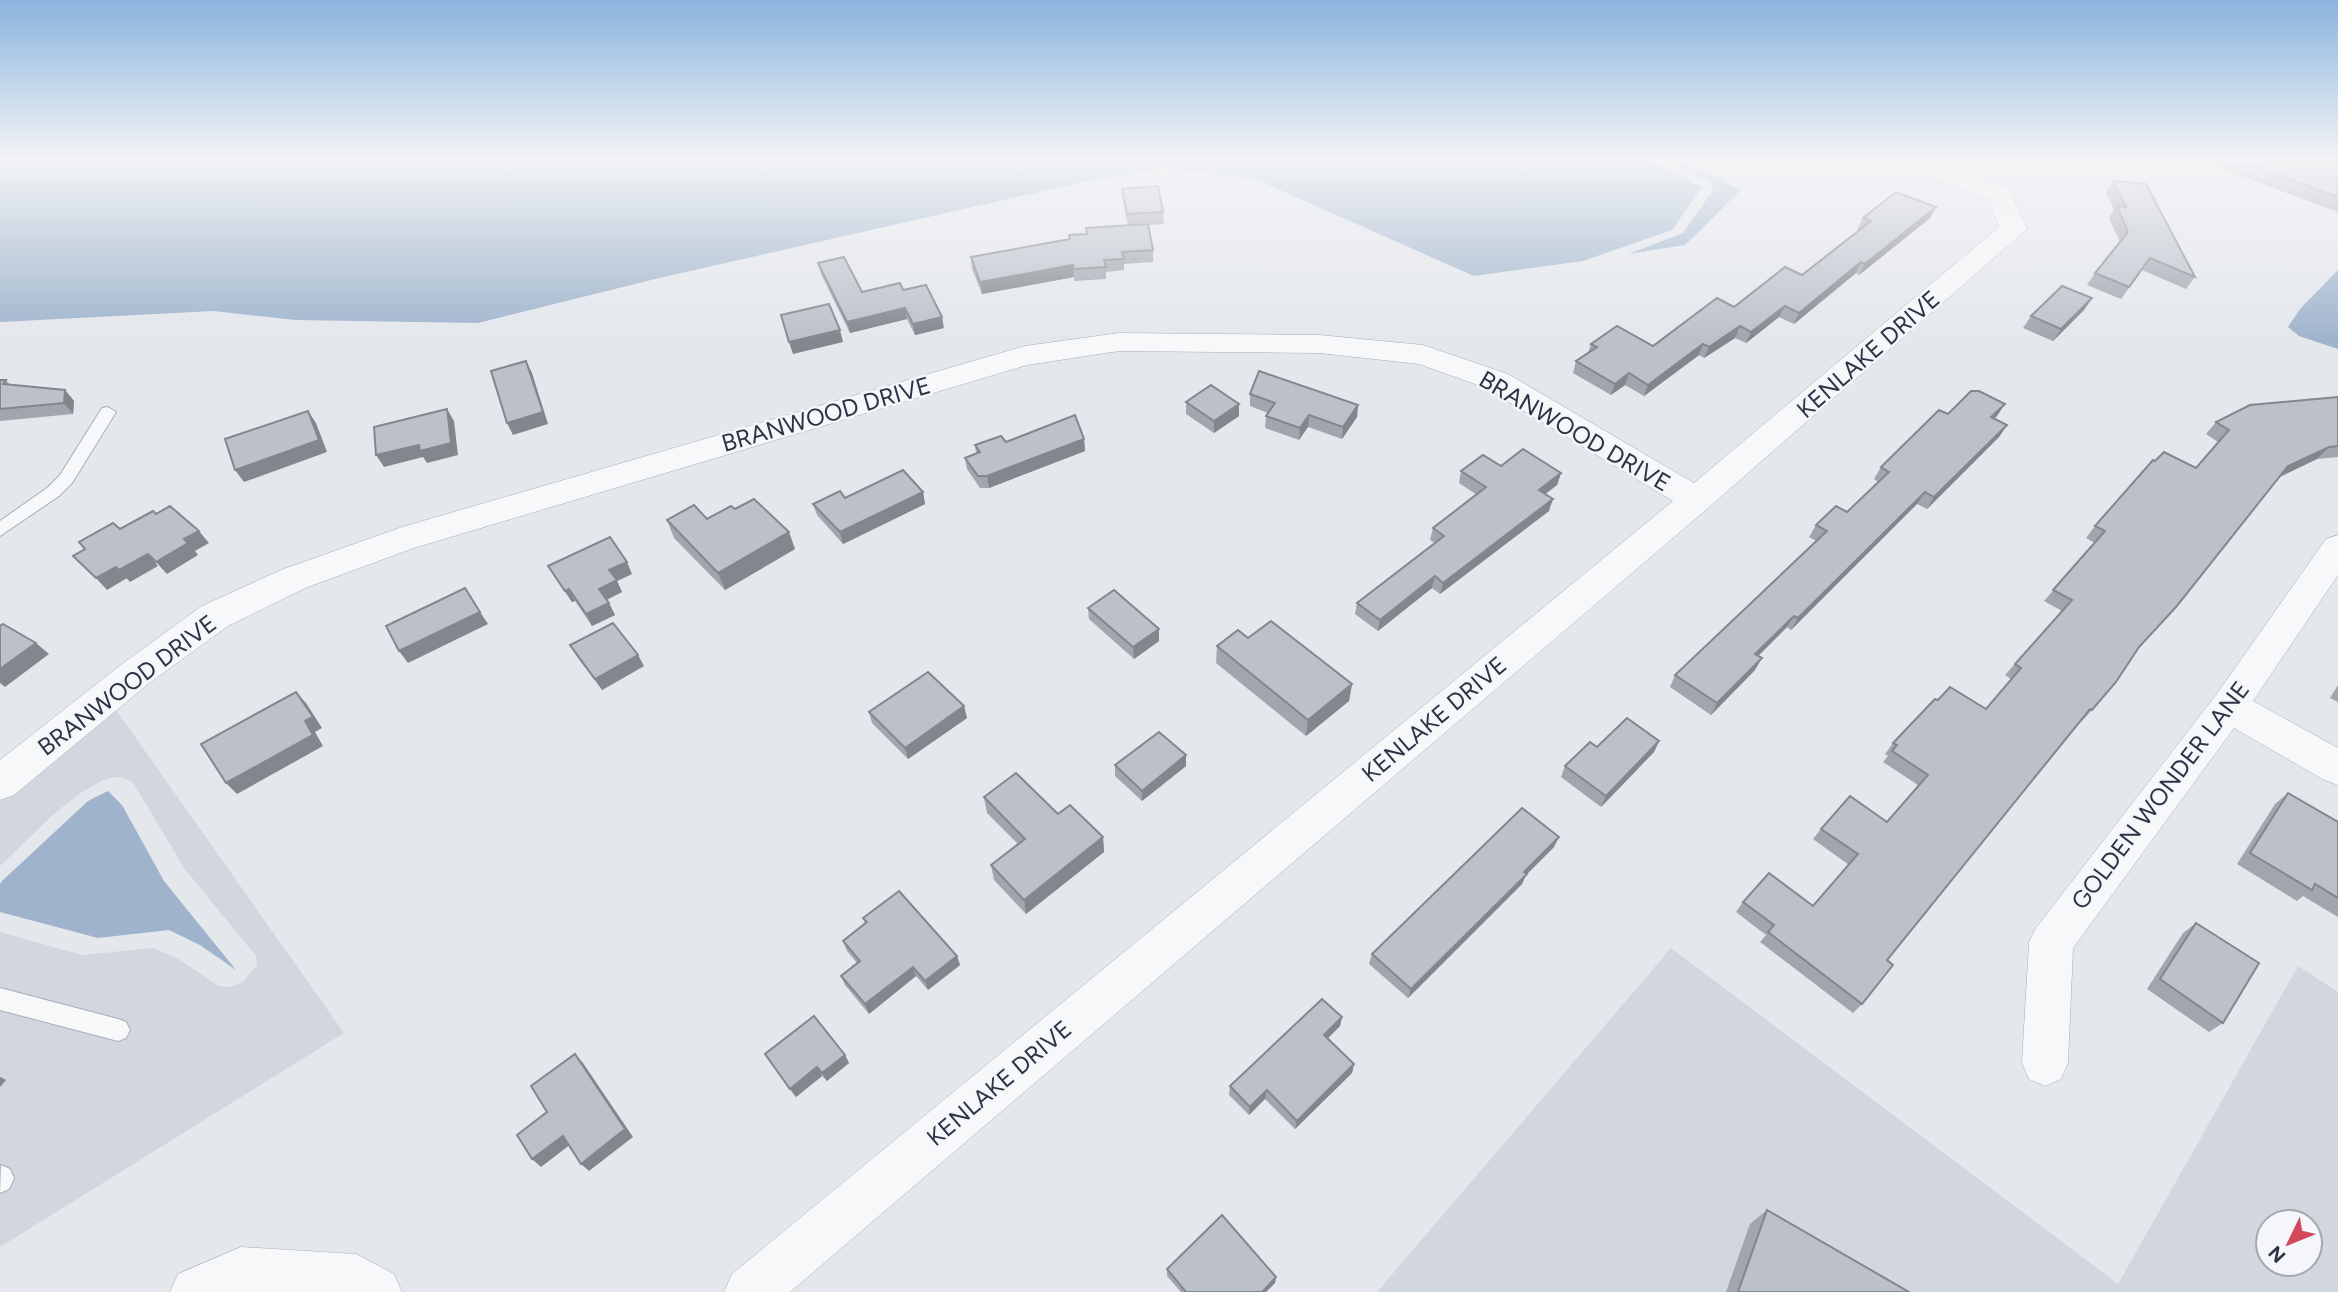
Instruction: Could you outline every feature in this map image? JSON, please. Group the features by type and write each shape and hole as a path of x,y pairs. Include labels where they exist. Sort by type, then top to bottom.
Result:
{"street":[{"name":"KENLAKE DRIVE","path":"750,1292 1696,500 2013,229 2009,219"},
{"name":"BRANWOOD DRIVE","path":"0,783 135,674 215,616 293,579 402,539 1025,356 1119,342 1319,344 1423,355 1497,381 1696,500"},
{"name":"GOLDEN WONDER LANE","path":"2045,1063 2051,942 2229,706 2338,548"},
{"path":"2229,706 2338,768"},
{"path":"196,1292 241,1273 356,1280 376,1292"}],"lane":[{"path":"0,530 53,492 66,479 108,412"},
{"path":"0,999 118,1030"}],"shaded area":[{"path":"114,707 344,1033 0,1247 0,932 82,955 154,948 182,961 218,986 229,987 243,982 257,965 256,956 184,868 134,784 125,778 103,780 82,792 55,813 0,866 0,801"},
{"path":"1671,948 2118,1284 2298,966 2338,992 2338,1292 1377,1292"}],"water":[{"path":"0,219 919,219 655,279 478,323 296,320 213,311 0,322"},
{"path":"1346,219 1679,219 1672,230 1583,261 1474,276"},
{"path":"1693,219 1711,219 1685,245 1628,254 1683,233"},
{"path":"2338,270 2338,349 2299,336 2288,327 2300,309"},
{"path":"108,791 122,805 164,881 236,970 200,945 169,930 98,938 0,912 2,881 88,801"}],"building":[{"path":"1866,219 1921,219 1865,264 1861,262 1799,313 1785,306 1751,332 1740,326 1709,347 1703,344 1648,385 1629,373 1615,384 1576,361 1597,347 1591,344 1617,326 1653,346 1717,298 1734,307 1785,267 1802,275 1871,221"},
{"path":"2123,219 2165,219 2195,277 2150,258 2129,287 2095,273 2128,232"},
{"path":"1148,224 1153,250 1122,252 1124,259 1104,260 1106,267 1074,269 1073,265 980,282 971,257 1070,239 1069,235 1087,234 1086,228"},
{"path":"844,257 862,292 900,283 903,290 926,285 942,317 913,324 905,308 847,322 818,263"},
{"path":"2062,286 2092,298 2061,329 2031,316"},
{"path":"829,304 840,330 789,342 781,315"},
{"path":"526,361 543,412 507,423 491,371"},
{"path":"1259,371 1358,405 1343,427 1309,415 1300,428 1266,416 1275,403 1250,394"},
{"path":"0,380 6,380 3,384 65,390 64,403 0,409"},
{"path":"1211,385 1239,404 1214,421 1186,402"},
{"path":"1971,391 1979,391 2005,404 1991,417 2007,425 1934,497 1925,492 1798,618 1794,616 1755,654 1762,658 1717,703 1675,675 1827,531 1816,525 1836,506 1847,512 1889,472 1881,467 1939,410 1948,414"},
{"path":"2338,397 2338,446 2329,447 2288,466 2176,607 2139,647 2116,682 2092,710 2090,709 1887,960 1893,965 1862,1004 1768,932 1774,925 1743,902 1769,873 1813,906 1858,854 1821,829 1850,796 1887,822 1928,775 1892,751 1897,745 1893,743 1950,687 1986,709 2021,668 2015,664 2072,600 2053,590 2105,531 2095,526 2153,460 2164,452 2196,468 2229,430 2216,422 2250,405"},
{"path":"447,409 451,443 420,451 419,445 376,455 374,427"},
{"path":"308,411 319,440 235,470 225,439"},
{"path":"1075,415 1084,439 987,476 978,476 965,458 980,452 975,445 1001,436 1006,442"},
{"path":"1523,449 1561,473 1539,490 1553,499 1443,583 1435,576 1380,620 1357,603 1444,536 1433,528 1486,487 1461,471 1483,455 1501,466"},
{"path":"903,470 923,492 840,532 813,504 840,491 845,498"},
{"path":"754,499 789,532 718,573 667,520 694,505 707,519 731,506 735,509"},
{"path":"170,506 199,531 184,539 188,543 156,562 148,554 119,570 116,567 96,578 73,556 85,549 79,542 113,523 120,529 153,511 156,514"},
{"path":"610,537 627,562 609,570 617,580 599,589 609,603 586,614 569,589 565,591 548,566"},
{"path":"465,588 480,612 399,651 386,626"},
{"path":"1114,590 1159,629 1133,647 1088,608"},
{"path":"1271,621 1352,684 1308,720 1217,646 1238,630 1248,638"},
{"path":"613,623 638,655 595,679 570,645"},
{"path":"3,624 36,643 0,669 0,626"},
{"path":"928,672 964,706 905,748 869,712"},
{"path":"296,692 313,717 305,721 313,735 226,783 201,744"},
{"path":"1627,718 1659,741 1606,796 1565,766 1590,742 1597,747"},
{"path":"1159,732 1186,755 1142,791 1115,765"},
{"path":"1016,773 1058,814 1070,805 1103,837 1024,900 991,865 1025,839 984,797"},
{"path":"2288,793 2338,822 2338,898 2315,884 2312,890 2250,853"},
{"path":"1522,808 1559,837 1524,872 1527,874 1411,989 1372,954"},
{"path":"899,891 957,956 925,981 913,967 865,1004 841,976 860,961 843,941 867,922 863,918"},
{"path":"2196,923 2259,963 2223,1023 2160,979"},
{"path":"1322,999 1342,1017 1324,1035 1354,1064 1297,1121 1267,1090 1250,1107 1230,1086"},
{"path":"814,1016 845,1055 822,1073 817,1067 790,1089 765,1054"},
{"path":"575,1054 625,1129 581,1164 563,1136 532,1159 517,1135 547,1112 531,1086"},
{"path":"1767,1210 1909,1292 1738,1292"},
{"path":"1222,1215 1276,1277 1262,1292 1186,1292 1167,1269"}]}
